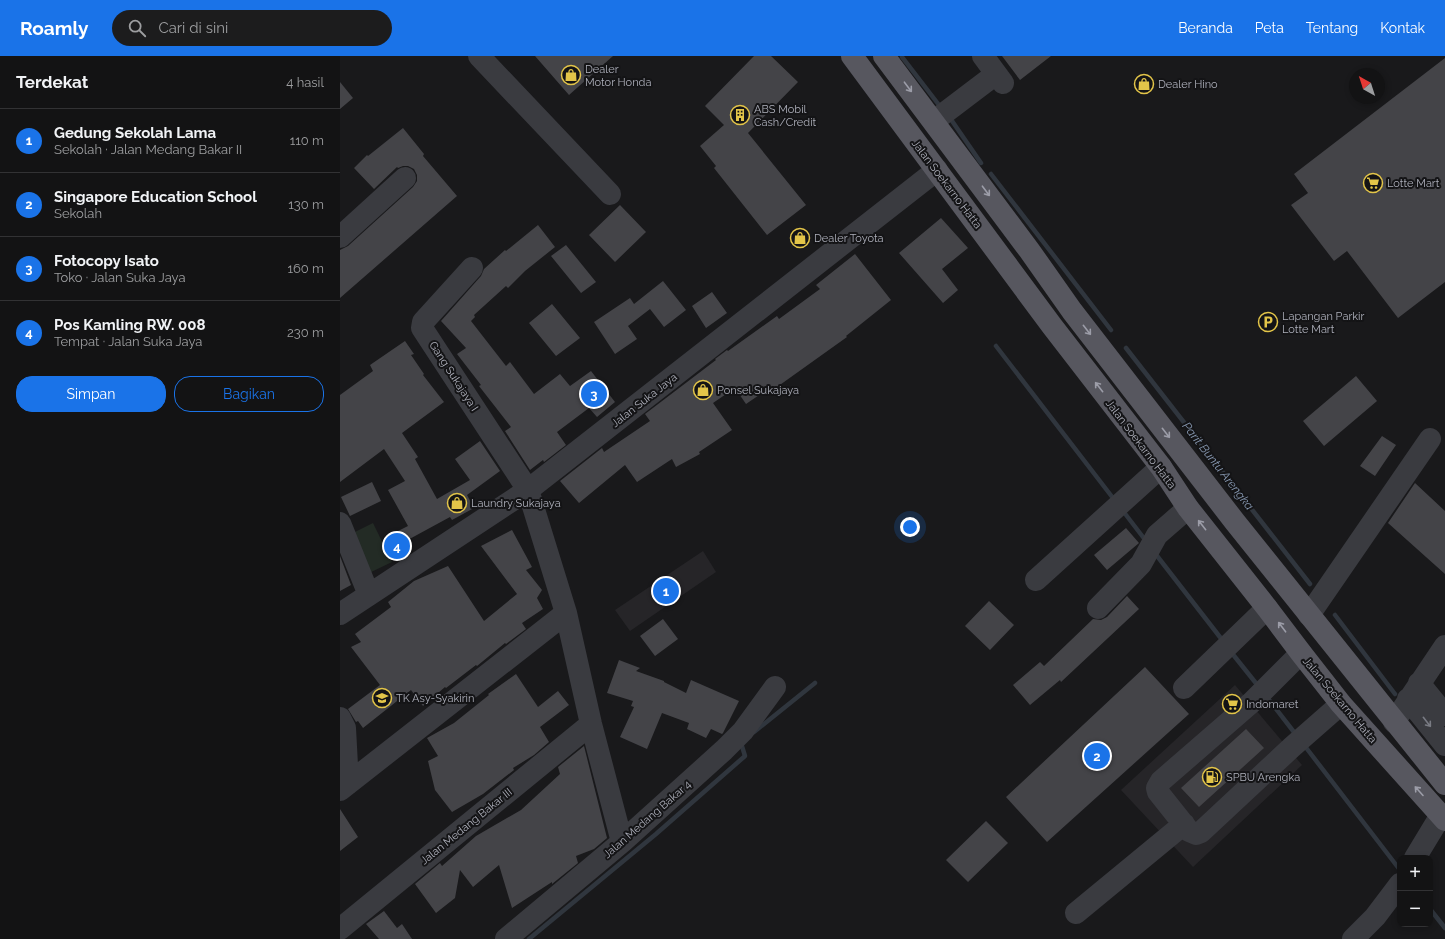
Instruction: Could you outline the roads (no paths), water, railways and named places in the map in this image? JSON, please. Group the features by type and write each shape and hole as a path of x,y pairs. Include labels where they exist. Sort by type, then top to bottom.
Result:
{"main road":[{"name":"Jalan Soekarno Hatta","path":"852,56 1052,326 1161,467 1188,508 1341,704 1443,818"},
{"path":"887,57 1072,311 1235,522 1445,784"},
{"path":"1052,326 1072,311"}],"street":[{"path":"479,56 610,194"},
{"path":"934,121 999,79 983,56"},
{"name":"Jalan Suka Jaya","path":"340,614 528,490 937,170"},
{"path":"340,237 405,178"},
{"name":"Gang Sukajaya I","path":"472,268 423,322 422,328 528,490 566,613 591,724 622,842"},
{"path":"1309,615 1430,439"},
{"path":"1036,580 1161,467"},
{"path":"1098,608 1141,564 1157,535 1188,508"},
{"path":"340,523 369,595"},
{"path":"1184,688 1267,608"},
{"path":"344,787 566,613"},
{"path":"1394,722 1445,646"},
{"path":"1301,653 1252,702 1159,785 1158,792 1192,833 1196,834 1201,832 1292,747 1341,704"},
{"name":"Jalan Medang Bakar 4","path":"506,939 622,842 724,750 743,730 775,687"},
{"path":"1414,691 1445,716"},
{"path":"1414,691 1445,745"},
{"path":"340,718 345,728 344,787"},
{"name":"Jalan Medang Bakar III","path":"340,929 591,724"},
{"path":"1417,855 1443,818"},
{"path":"1076,913 1184,824"},
{"path":"1353,939 1375,917 1397,888"}],"waterway":[{"name":"Parit Buntu Arengka","path":"902,57 939,105"},
{"name":"Parit Buntu Arengka","path":"950,118 981,163"},
{"name":"Parit Buntu Arengka","path":"991,174 1111,330"},
{"path":"996,346 1116,502"},
{"name":"Parit Buntu Arengka","path":"1126,348 1310,584"},
{"path":"1123,511 1146,541"},
{"path":"1154,552 1223,641"},
{"name":"Parit Buntu Arengka","path":"1335,615 1395,694"},
{"path":"1231,652 1259,687"},
{"path":"754,732 815,683"},
{"path":"1266,696 1297,736"},
{"path":"529,939 656,834 745,756 741,743"},
{"path":"1304,745 1397,866"},
{"path":"1433,913 1445,928"}],"place":[{"name":"Dealer Motor Honda","path":"571,75"},
{"name":"Dealer Hino","path":"1144,84"},
{"name":"ABS Mobil Cash/Credit","path":"740,115"},
{"name":"Lotte Mart","path":"1373,183"},
{"name":"Dealer Toyota","path":"800,238"},
{"name":"Lapangan Parkir Lotte Mart","path":"1268,322"},
{"name":"Ponsel Sukajaya","path":"703,390"},
{"name":"Fotocopy Isato","path":"594,394"},
{"name":"Laundry Sukajaya","path":"457,503"},
{"name":"Pos Kamling RW. 008","path":"397,546"},
{"name":"Gedung Sekolah Lama","path":"666,591"},
{"name":"TK Asy-Syakirin","path":"382,698"},
{"name":"Indomaret","path":"1232,704"},
{"name":"Singapore Education School","path":"1097,756"},
{"name":"SPBU Arengka","path":"1212,777"}]}
